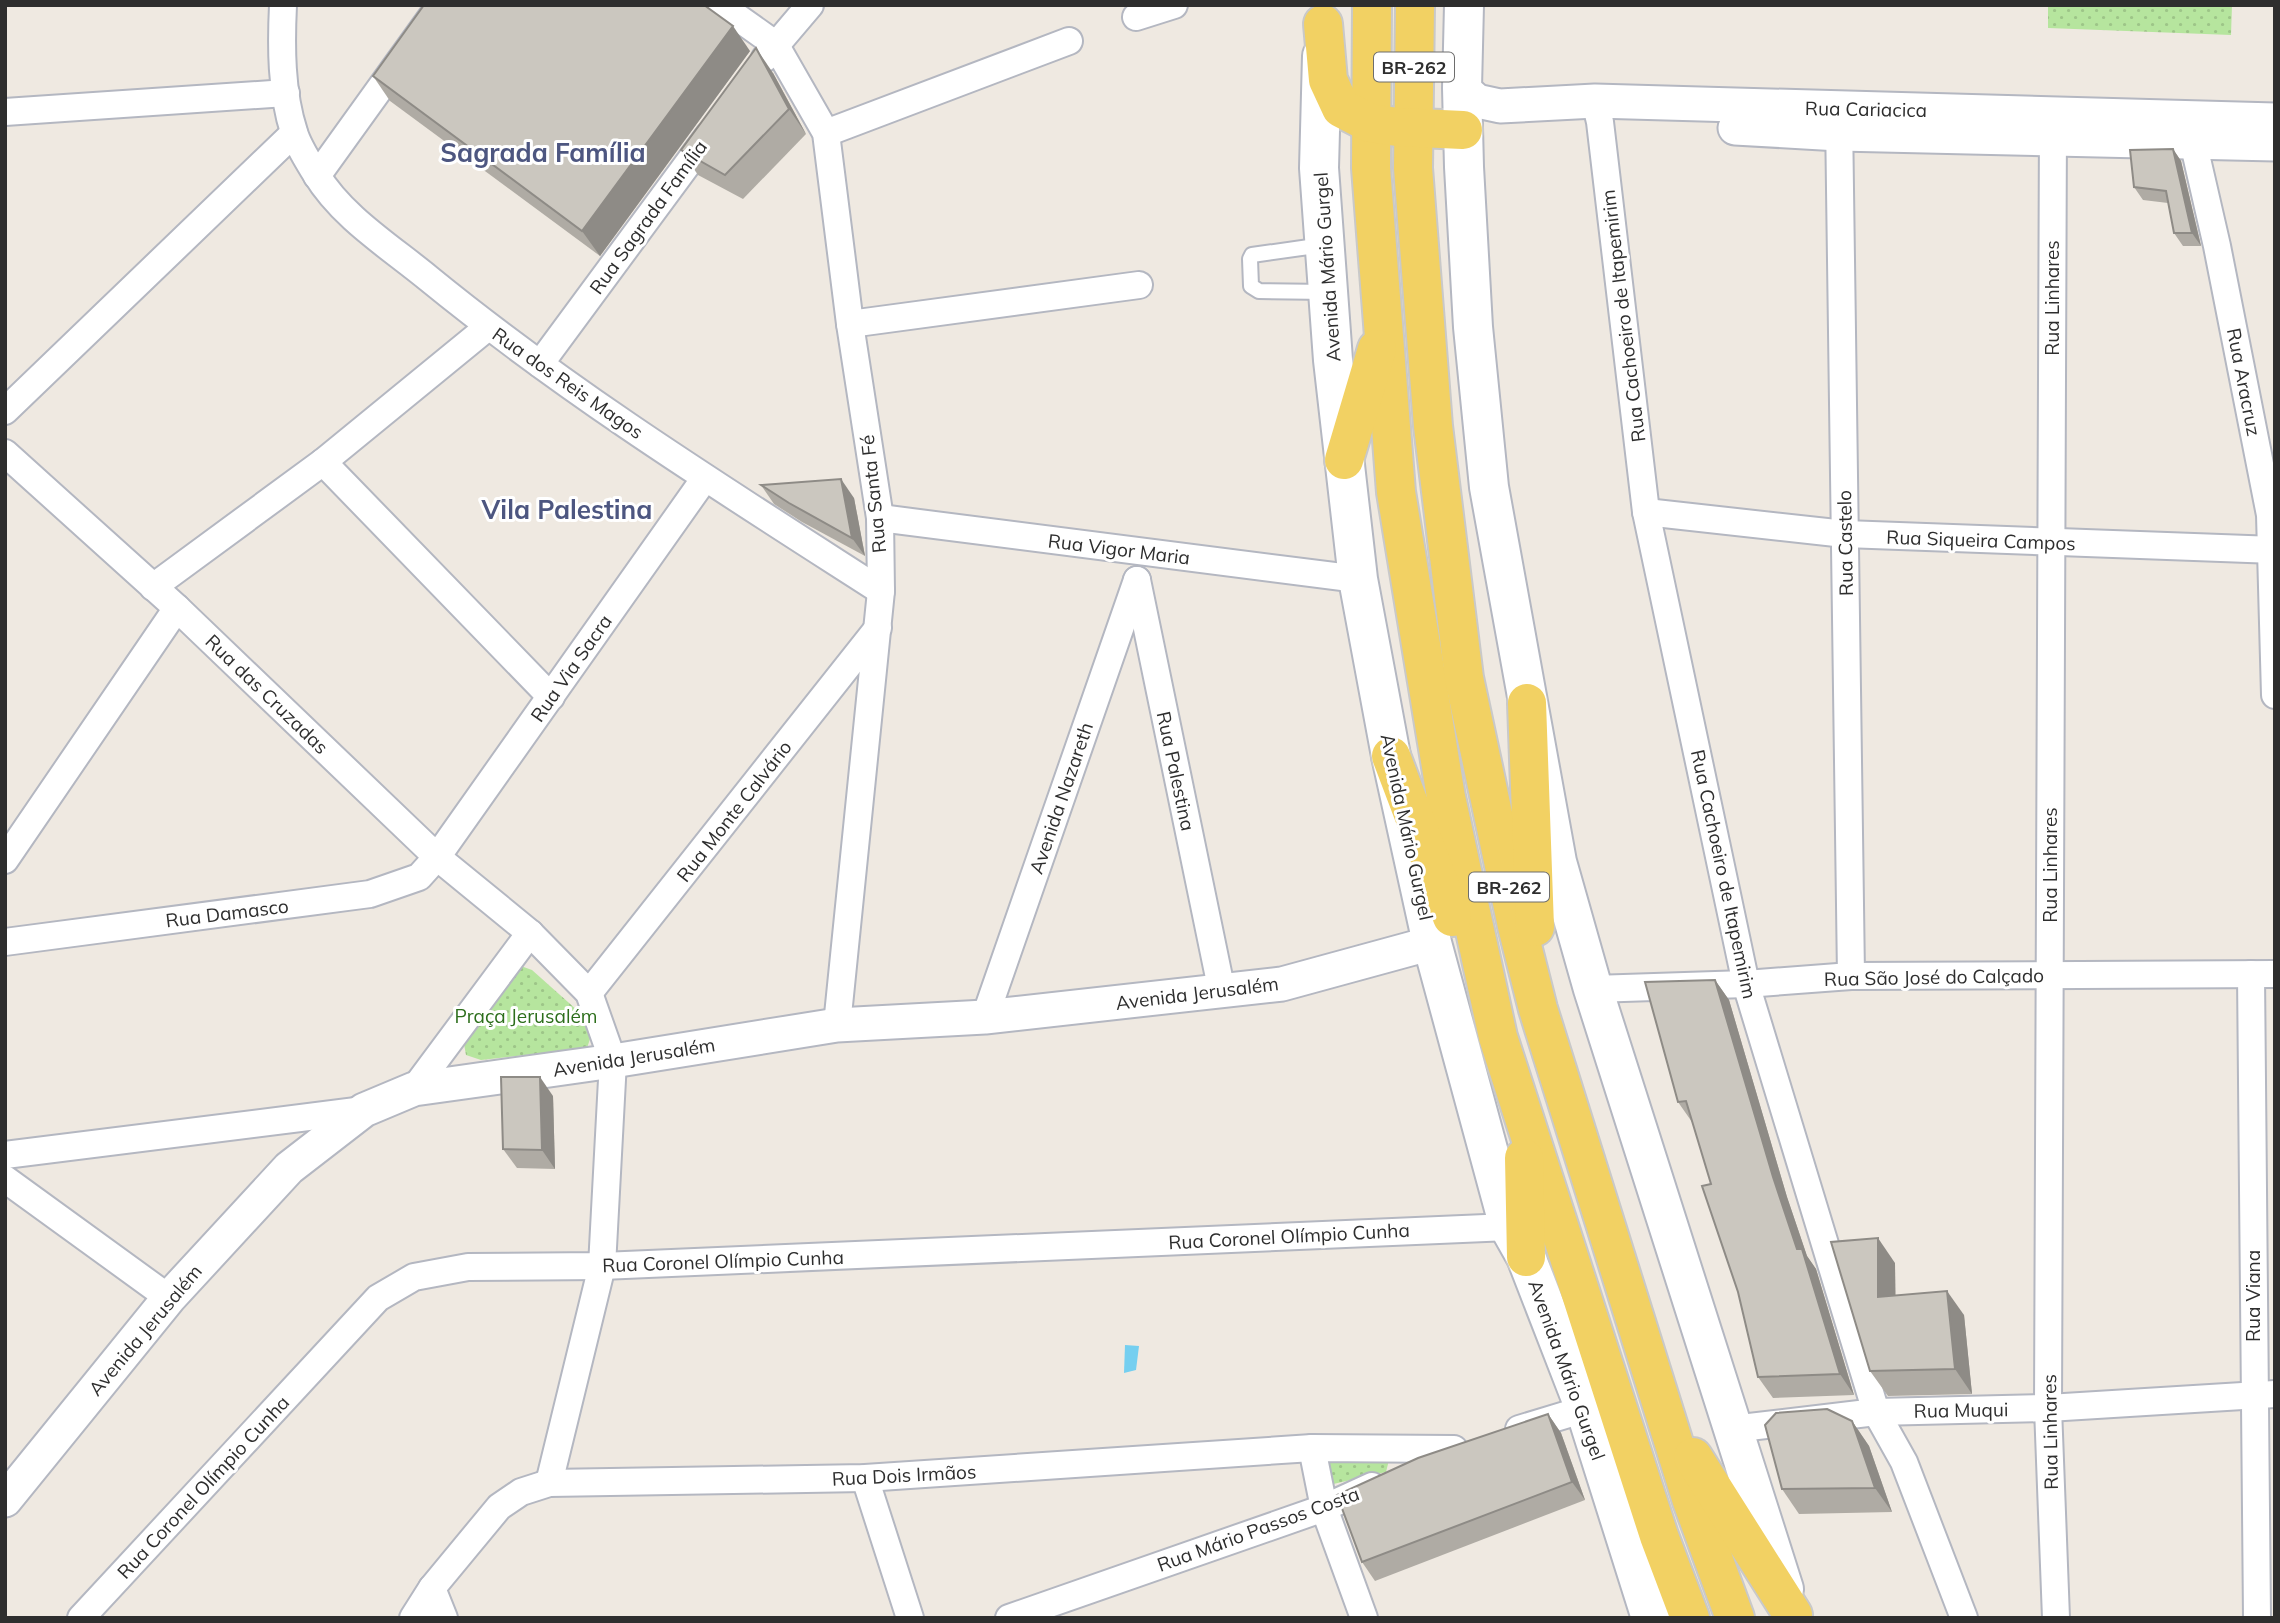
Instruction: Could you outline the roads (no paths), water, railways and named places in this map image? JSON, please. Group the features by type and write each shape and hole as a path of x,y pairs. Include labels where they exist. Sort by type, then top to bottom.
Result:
{"main road":[{"name":"Avenida Mário Gurgel","path":"1372,5 1371,168 1399,505 1446,797 1498,1037 1659,1536 1690,1618"},
{"name":"BR-262","path":"1415,5 1413,168 1433,426 1464,678 1517,926 1538,1009 1692,1501 1735,1618"},
{"name":"BR-262","path":"1464,5 1463,130 1473,327 1489,487 1557,862 1594,989 1793,1616"},
{"name":"Avenida Mário Gurgel","path":"1323,15 1319,168 1328,292 1358,579 1391,756 1432,943 1518,1242 1585,1409 1651,1618"},
{"path":"1323,15 1328,80 1341,108 1370,123 1463,130"},
{"path":"1344,460 1384,327"},
{"path":"1527,703 1538,1009"},
{"path":"1391,756 1498,1037"},
{"path":"1518,1242 1524,1117"},
{"path":"1664,1411 1793,1616"}],"street":[{"name":"Rua dos Reis Magos","path":"283,5 286,93 294,133 317,176 343,209 488,327 540,364 705,478 881,591"},
{"path":"317,176 440,5"},
{"name":"Rua Santa Fé","path":"720,5 775,44 826,133 850,324 880,518 881,591 878,628 837,1025"},
{"path":"751,78 775,44 810,5"},
{"path":"1136,17 1174,5"},
{"path":"826,133 1069,41"},
{"name":"Rua Cariacica","path":"1462,88 1477,101 1500,106 1839,122 2190,129 2275,120"},
{"path":"5,112 286,93"},
{"name":"Rua Sagrada Família","path":"540,364 727,111"},
{"name":"Rua Cariacica","path":"1463,130 1597,112"},
{"name":"Rua Cachoeiro de Itapemirim","path":"1597,112 1646,512 1746,984 1876,1412 1904,1462 1964,1618"},
{"name":"Rua Castelo","path":"1839,122 1851,976"},
{"name":"Rua Linhares","path":"2053,126 2048,1408 2056,1618"},
{"name":"Rua Cariacica","path":"2190,129 2275,144"},
{"name":"Rua Aracruz","path":"2190,129 2217,246 2270,515 2275,695"},
{"path":"5,411 294,133"},
{"path":"850,324 1139,285"},
{"path":"152,587 323,462 488,327"},
{"name":"Rua das Cruzadas","path":"5,453 177,608 437,857 530,933 589,993 613,1061"},
{"path":"323,462 551,697"},
{"name":"Rua Via Sacra","path":"437,857 705,478"},
{"name":"Rua Siqueira Campos","path":"1646,512 1845,534 2273,550"},
{"name":"Rua Vigor Maria","path":"880,518 1358,579"},
{"name":"Rua Palestina","path":"1133,551 1222,992"},
{"name":"Avenida Nazareth","path":"985,1017 1137,580"},
{"path":"5,860 177,608"},
{"name":"Rua Monte Calvário","path":"589,993 878,628"},
{"name":"Rua Damasco","path":"5,942 370,894 419,877 437,857"},
{"path":"414,1089 530,933"},
{"name":"Avenida Jerusalém","path":"5,1500 169,1298 289,1167 364,1110 414,1089 837,1025 985,1017 1282,984 1432,943"},
{"name":"Rua São José do Calçado","path":"1594,989 1746,984 1851,976 2263,974"},
{"name":"Rua Viana","path":"2257,1618 2264,1394 2263,974"},
{"path":"549,1483 603,1266 613,1061"},
{"path":"5,1155 364,1110"},
{"path":"5,1179 169,1298"},
{"name":"Rua Coronel Olímpio Cunha","path":"82,1618 379,1298 414,1277 468,1267 603,1266 1518,1242"},
{"name":"Rua Muqui","path":"1732,1429 1876,1412 2048,1408 2264,1394"},
{"name":"Rua Mário Passos Costa","path":"1009,1618 1324,1508 1454,1449 1585,1409"},
{"path":"1312,1448 1324,1508 1364,1618"},
{"name":"Rua Dois Irmãos","path":"413,1618 432,1588 499,1507 521,1492 549,1483 865,1479 1312,1448 1454,1449"},
{"path":"865,1479 910,1618"},
{"path":"432,1588 444,1618"}],"lane":[{"path":"1325,245 1252,255 1251,286 1259,291 1328,292"}],"water":[{"path":"1125,1345 1139,1346 1136,1370 1124,1373"}],"district":[{"name":"Sagrada Família","path":"543,152"},
{"name":"Vila Palestina","path":"567,509"}],"park label":[{"name":"Praça Jerusalém","path":"526,1016"}]}
